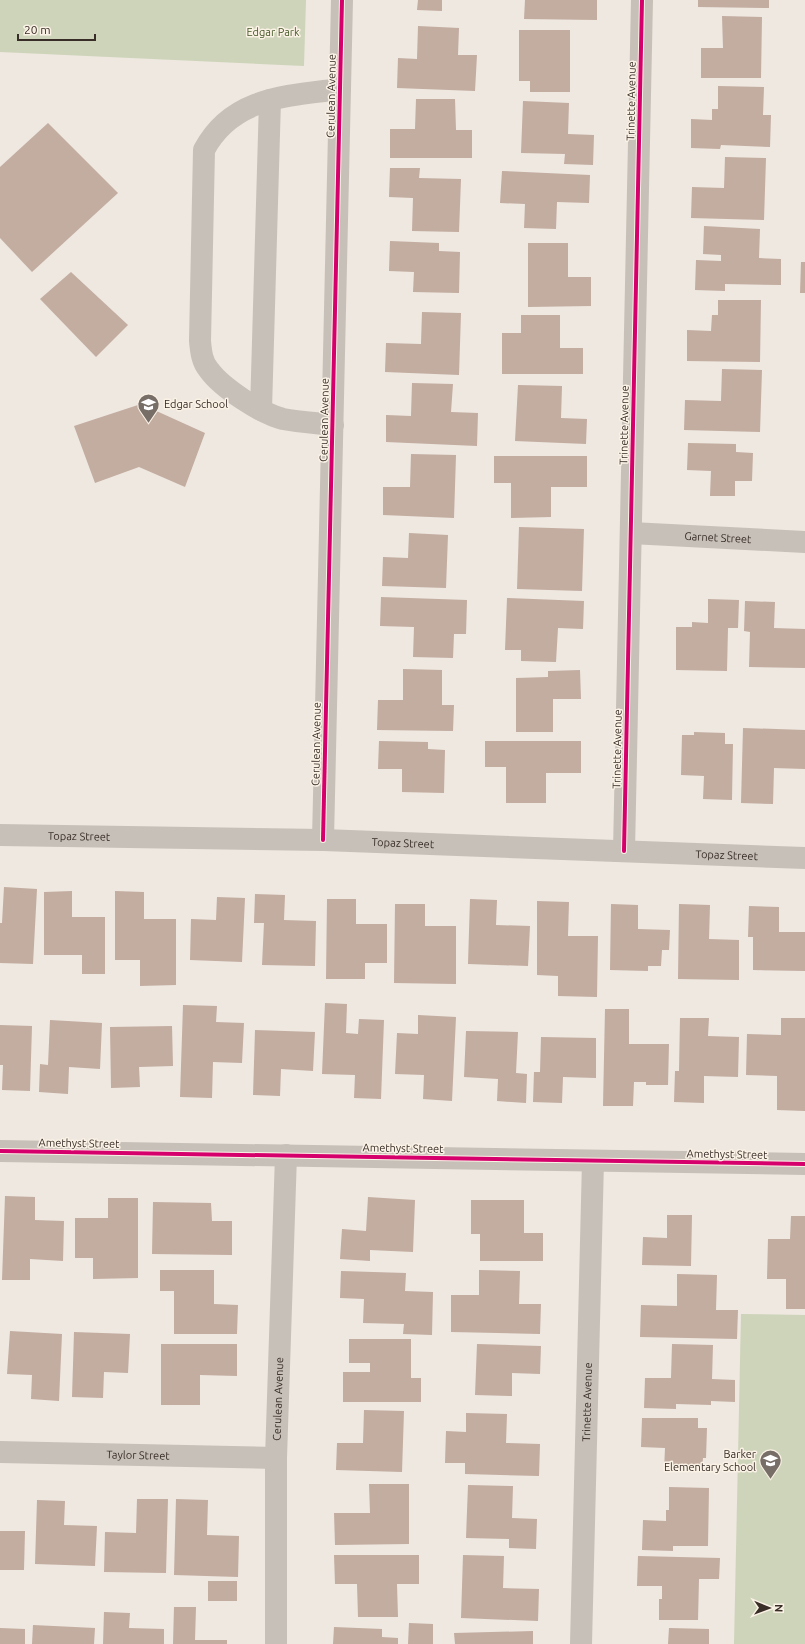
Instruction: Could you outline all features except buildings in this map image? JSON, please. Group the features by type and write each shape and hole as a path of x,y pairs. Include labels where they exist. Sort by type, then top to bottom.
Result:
{"street":[{"name":"Cerulean Avenue","path":"323,840 342,0"},
{"name":"Trinette Avenue","path":"624,851 642,0"},
{"path":"333,425 282,419 261,410 222,385 208,370 201,356 200,341 204,150 211,137 234,114 270,100 287,96 340,89"},
{"path":"261,410 270,100"},
{"name":"Garnet Street","path":"631,532 805,542"},
{"name":"Topaz Street","path":"0,836 323,840 805,858"},
{"name":"Amethyst Street","path":"0,1150 805,1164"},
{"name":"Cerulean Avenue","path":"276,1644 276,1458 286,1155"},
{"name":"Trinette Avenue","path":"580,1644 593,1161"},
{"name":"Taylor Street","path":"0,1452 276,1458"}],"green space":[{"name":"Edgar Park","path":"0,0 306,0 304,66 0,52"},
{"name":"Barker Elementary School","path":"741,1314 805,1315 805,1644 734,1644"}],"cycle path":[{"path":"323,840 342,0"},
{"path":"624,851 642,0"},
{"path":"0,1151 805,1164"}],"place":[{"name":"Edgar School","path":"148,424"},
{"name":"Barker Elementary School","path":"771,1480"}]}
